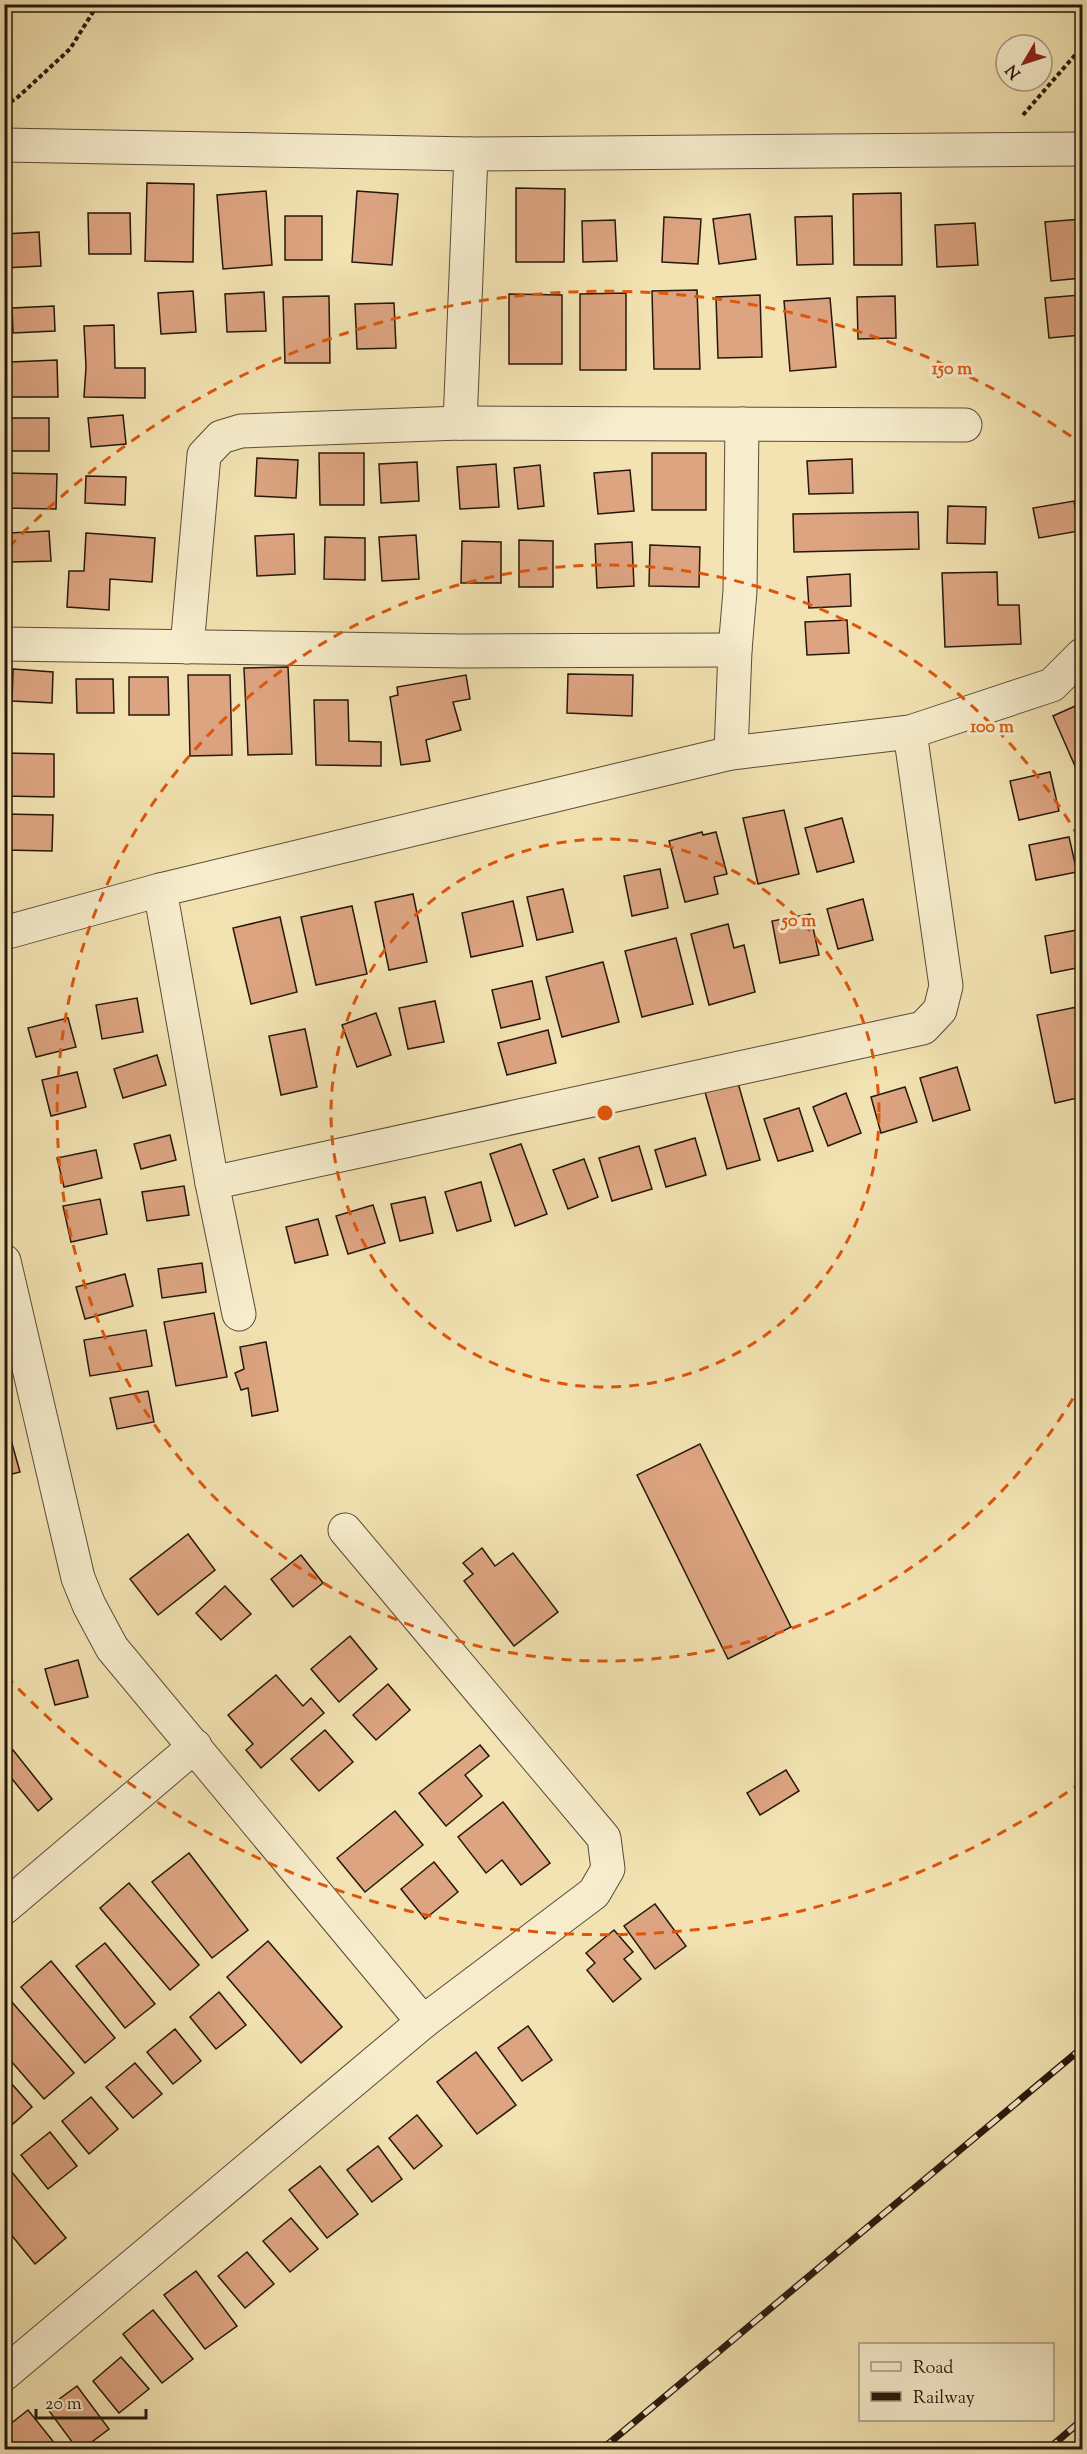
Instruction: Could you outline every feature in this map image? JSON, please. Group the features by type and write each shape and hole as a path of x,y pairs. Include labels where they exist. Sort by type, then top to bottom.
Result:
{"street":[{"path":"4,145 471,154 1083,149"},
{"path":"460,423 471,154"},
{"path":"187,647 204,455 221,437 241,431 460,423 965,425"},
{"path":"731,753 740,591 742,424"},
{"path":"4,644 462,651 735,650"},
{"path":"4,933 160,890 731,753 910,732 1052,685 1083,655"},
{"path":"212,1183 923,1028 940,1010 946,986 910,732"},
{"path":"160,890 212,1183 239,1314"},
{"path":"4,1261 78,1578 88,1605 112,1648 423,2022"},
{"path":"4,2374 423,2022 594,1893 608,1869 604,1838 345,1530"},
{"path":"4,1908 195,1746"}],"path":[{"path":"4,106 18,97 70,49 98,4"},
{"path":"993,149 1083,48"}],"building":[{"path":"147,183 194,184 193,262 145,261"},
{"path":"516,188 565,189 564,262 516,262"},
{"path":"266,191 272,265 223,269 217,195"},
{"path":"357,191 398,194 392,265 352,262"},
{"path":"901,193 902,265 854,265 853,194"},
{"path":"88,213 130,213 131,254 89,254"},
{"path":"750,214 756,259 719,264 713,219"},
{"path":"285,216 322,216 322,260 285,260"},
{"path":"832,216 833,264 797,265 795,217"},
{"path":"664,217 701,219 698,264 662,262"},
{"path":"1082,219 1082,278 1051,281 1045,222"},
{"path":"615,220 617,261 583,262 582,221"},
{"path":"975,223 978,265 937,267 935,225"},
{"path":"39,232 41,266 4,268 4,234"},
{"path":"697,290 700,369 654,369 652,291"},
{"path":"193,291 196,332 161,334 158,293"},
{"path":"264,292 266,331 227,332 225,294"},
{"path":"626,293 626,370 580,370 580,294"},
{"path":"509,294 562,295 562,364 509,364"},
{"path":"760,295 762,357 718,358 716,297"},
{"path":"1080,295 1082,335 1049,338 1045,298"},
{"path":"329,296 330,363 285,363 283,297"},
{"path":"895,296 896,338 858,339 857,297"},
{"path":"830,298 836,367 790,371 784,301"},
{"path":"394,303 396,348 357,349 355,304"},
{"path":"54,306 55,331 13,333 12,308"},
{"path":"114,325 115,368 145,368 145,398 84,397 86,367 84,326"},
{"path":"57,360 58,397 11,397 11,362"},
{"path":"123,415 126,444 91,447 88,418"},
{"path":"4,418 49,418 49,451 4,451"},
{"path":"319,453 364,453 364,505 320,505"},
{"path":"652,453 706,453 706,510 652,510"},
{"path":"257,458 298,460 296,498 255,496"},
{"path":"852,459 853,493 809,494 807,461"},
{"path":"417,462 419,501 381,503 379,464"},
{"path":"496,464 499,507 460,509 457,467"},
{"path":"540,465 544,506 518,509 514,468"},
{"path":"630,470 634,511 598,514 594,473"},
{"path":"4,473 57,474 56,509 4,508"},
{"path":"86,476 126,477 125,505 85,503"},
{"path":"1074,501 1079,531 1039,538 1033,508"},
{"path":"948,506 986,507 985,544 947,543"},
{"path":"918,512 919,549 794,552 793,514"},
{"path":"49,531 51,561 10,562 9,533"},
{"path":"86,533 155,538 152,582 110,579 109,610 67,607 69,571 84,571"},
{"path":"294,534 295,574 257,576 255,536"},
{"path":"416,535 419,579 382,581 379,537"},
{"path":"325,537 365,538 365,580 324,579"},
{"path":"519,540 553,541 553,587 519,587"},
{"path":"462,541 501,542 501,583 461,583"},
{"path":"632,542 634,586 597,588 595,544"},
{"path":"650,545 700,547 699,587 649,586"},
{"path":"997,572 998,605 1019,605 1021,644 945,647 942,573"},
{"path":"850,574 851,606 809,608 807,577"},
{"path":"847,620 849,653 807,655 805,622"},
{"path":"288,667 292,754 248,755 244,668"},
{"path":"13,669 53,672 52,703 12,701"},
{"path":"568,674 633,675 632,716 567,713"},
{"path":"188,675 230,675 232,755 190,756"},
{"path":"466,675 470,699 453,702 461,730 426,740 430,761 401,765 390,697 398,695 397,687"},
{"path":"129,677 168,677 169,715 129,715"},
{"path":"76,679 113,679 114,713 77,713"},
{"path":"314,700 348,700 349,741 381,742 381,766 316,765"},
{"path":"1082,703 1082,782 1053,716"},
{"path":"4,753 54,754 54,797 4,796"},
{"path":"1050,772 1059,811 1019,820 1010,781"},
{"path":"784,810 799,874 758,884 743,818"},
{"path":"4,814 53,815 52,851 4,850"},
{"path":"842,818 854,862 817,872 805,828"},
{"path":"702,832 703,835 716,832 727,874 714,877 718,894 685,902 669,841"},
{"path":"1069,837 1077,872 1036,880 1029,845"},
{"path":"660,869 668,908 632,916 624,876"},
{"path":"563,889 573,932 537,940 527,897"},
{"path":"413,894 427,962 389,970 375,902"},
{"path":"863,899 873,940 838,949 827,909"},
{"path":"513,901 523,946 471,957 462,913"},
{"path":"352,906 367,974 316,985 301,917"},
{"path":"810,914 819,955 780,963 772,921"},
{"path":"280,917 297,992 251,1004 233,928"},
{"path":"728,924 734,948 744,945 755,992 709,1005 691,934"},
{"path":"1082,929 1082,967 1051,973 1045,936"},
{"path":"676,938 693,1004 642,1017 625,951"},
{"path":"603,962 619,1022 562,1037 546,977"},
{"path":"532,981 540,1019 501,1028 492,990"},
{"path":"137,998 143,1032 102,1039 96,1005"},
{"path":"435,1001 444,1042 408,1049 399,1008"},
{"path":"1082,1006 1082,1097 1055,1103 1037,1015"},
{"path":"376,1013 391,1055 357,1067 342,1025"},
{"path":"68,1018 76,1047 36,1057 28,1028"},
{"path":"305,1029 317,1087 281,1095 269,1036"},
{"path":"548,1030 556,1063 507,1075 498,1043"},
{"path":"157,1055 166,1085 123,1098 114,1069"},
{"path":"957,1067 970,1110 933,1121 920,1078"},
{"path":"77,1072 86,1107 51,1116 42,1080"},
{"path":"738,1083 760,1160 727,1169 705,1092"},
{"path":"905,1087 917,1122 881,1133 871,1097"},
{"path":"846,1093 861,1133 828,1146 813,1107"},
{"path":"799,1108 813,1151 778,1161 764,1119"},
{"path":"170,1135 176,1160 141,1169 134,1144"},
{"path":"695,1138 706,1175 666,1187 655,1150"},
{"path":"521,1144 547,1214 515,1226 490,1154"},
{"path":"639,1146 652,1189 612,1201 599,1158"},
{"path":"96,1150 102,1178 64,1187 57,1158"},
{"path":"584,1159 598,1197 568,1209 553,1170"},
{"path":"481,1182 491,1221 457,1231 445,1192"},
{"path":"184,1186 189,1215 147,1221 142,1192"},
{"path":"425,1197 433,1233 400,1241 391,1204"},
{"path":"100,1199 107,1234 71,1242 63,1206"},
{"path":"373,1205 385,1243 348,1254 336,1216"},
{"path":"318,1219 328,1255 295,1263 286,1227"},
{"path":"202,1263 206,1292 162,1298 158,1269"},
{"path":"125,1274 133,1306 85,1319 76,1287"},
{"path":"214,1313 227,1377 176,1386 164,1322"},
{"path":"146,1330 152,1366 90,1376 84,1340"},
{"path":"266,1342 278,1411 252,1416 248,1388 241,1390 235,1373 244,1369 240,1347"},
{"path":"148,1391 154,1422 117,1429 110,1398"},
{"path":"11,1440 20,1472 4,1476 4,1442"},
{"path":"700,1444 791,1627 728,1659 637,1475"},
{"path":"188,1534 215,1570 158,1615 130,1579"},
{"path":"482,1548 495,1566 513,1553 558,1612 514,1646 464,1581 473,1574 463,1563"},
{"path":"301,1555 323,1583 293,1607 271,1579"},
{"path":"225,1586 251,1614 221,1640 196,1613"},
{"path":"350,1636 377,1669 339,1702 311,1669"},
{"path":"78,1660 88,1697 55,1705 45,1669"},
{"path":"276,1675 303,1706 311,1698 324,1713 261,1768 246,1750 253,1744 228,1715"},
{"path":"388,1684 410,1710 376,1740 353,1715"},
{"path":"325,1730 353,1762 319,1791 291,1759"},
{"path":"480,1745 489,1756 465,1775 482,1796 446,1826 419,1793"},
{"path":"13,1750 52,1799 38,1811 4,1769 4,1757"},
{"path":"786,1770 799,1791 760,1815 747,1793"},
{"path":"503,1802 550,1863 521,1885 502,1860 486,1873 458,1837"},
{"path":"395,1811 423,1845 365,1892 337,1858"},
{"path":"189,1853 248,1930 212,1958 152,1882"},
{"path":"434,1862 458,1892 425,1919 401,1889"},
{"path":"129,1883 199,1965 170,1990 100,1908"},
{"path":"655,1904 686,1946 655,1969 624,1926"},
{"path":"614,1930 633,1952 624,1959 641,1979 613,2002 587,1970 595,1963 586,1953"},
{"path":"268,1941 342,2027 301,2063 227,1977"},
{"path":"105,1943 155,2004 125,2028 76,1966"},
{"path":"51,1961 115,2038 85,2063 21,1987"},
{"path":"219,1992 246,2025 216,2049 190,2017"},
{"path":"4,1993 74,2073 44,2099 4,2053"},
{"path":"528,2026 552,2060 522,2081 498,2048"},
{"path":"175,2029 201,2061 173,2084 147,2052"},
{"path":"476,2052 516,2105 477,2134 437,2082"},
{"path":"135,2063 162,2094 133,2118 106,2087"},
{"path":"4,2075 32,2107 6,2130 4,2129"},
{"path":"91,2097 118,2129 89,2154 62,2121"},
{"path":"417,2115 442,2146 414,2169 389,2138"},
{"path":"50,2132 77,2166 48,2189 21,2155"},
{"path":"378,2146 402,2179 372,2202 347,2170"},
{"path":"6,2165 66,2238 35,2264 4,2226 4,2167"},
{"path":"320,2166 358,2214 327,2238 289,2190"},
{"path":"291,2218 318,2249 290,2272 263,2241"},
{"path":"247,2252 274,2284 245,2308 218,2276"},
{"path":"196,2271 237,2326 205,2349 164,2295"},
{"path":"153,2310 193,2359 162,2383 123,2334"},
{"path":"121,2357 149,2389 119,2413 93,2381"},
{"path":"77,2386 109,2429 81,2450 78,2450 47,2408"},
{"path":"28,2410 60,2450 12,2450 4,2440 4,2429"}],"railway":[{"path":"601,2450 1082,2048"},
{"path":"1047,2450 1082,2420"}]}
